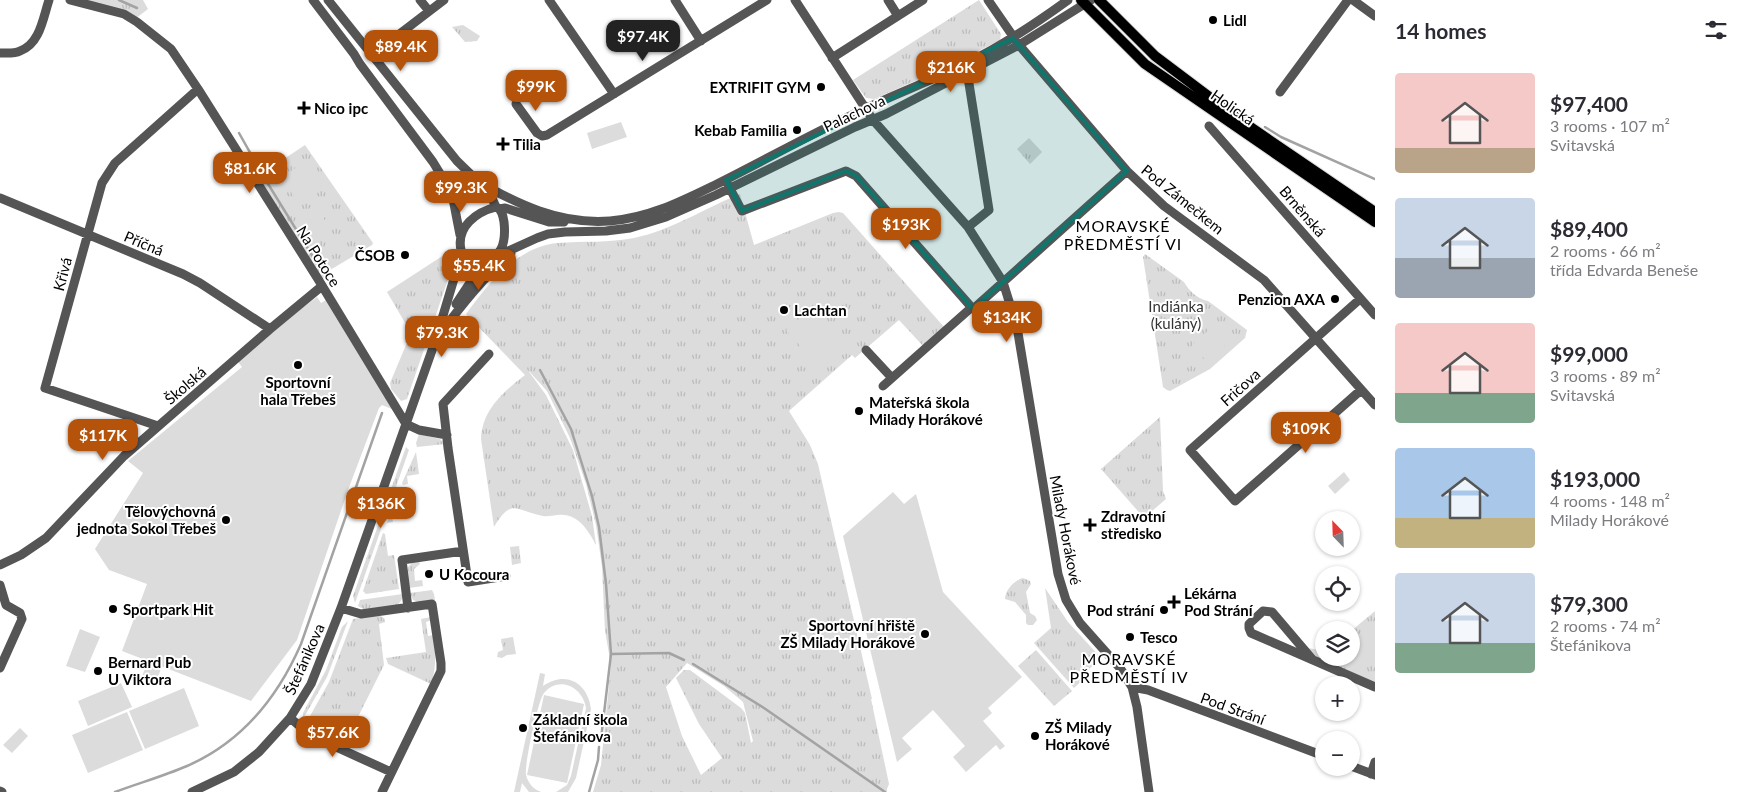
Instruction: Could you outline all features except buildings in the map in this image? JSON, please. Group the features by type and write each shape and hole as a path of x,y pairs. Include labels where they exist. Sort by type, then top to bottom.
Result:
{"main road":[{"name":"Holická","path":"1100,0 1155,56 1227,111 1375,212"},
{"name":"Holická","path":"1085,1 1145,64 1375,222"}],"street":[{"path":"0,53 19,52 30,46 37,37 50,0"},
{"name":"Na Potoce","path":"70,0 124,14 171,49 322,286 406,424"},
{"path":"313,0 427,154 444,180 453,199 465,262 470,266 478,268 482,266 501,249 504,240 504,220 489,192 456,161 328,0"},
{"path":"420,0 429,11"},
{"path":"372,54 444,0"},
{"path":"549,0 614,94"},
{"path":"674,0 701,41"},
{"path":"516,104 537,133 544,136 767,0"},
{"name":"Milady Horákové","path":"795,0 873,120 968,227 1003,282 1017,327 1058,574 1066,600 1080,623 1120,668 1132,687 1137,707 1149,792"},
{"path":"888,0 898,16"},
{"path":"832,58 923,0"},
{"name":"Pod Zámečkem","path":"988,0 1016,42 1127,171 1164,206 1264,280 1375,405"},
{"name":"Palachova","path":"475,180 526,206 554,216 582,222 613,221 646,215 728,184 849,116 1016,42 1068,0"},
{"path":"1280,92 1348,0"},
{"path":"1353,0 1375,16"},
{"name":"Palachova","path":"493,258 548,234 606,232 648,224 728,184 855,126 873,120 968,71 1085,1"},
{"path":"968,71 989,210 968,227"},
{"name":"Křivá","path":"158,426 45,388 102,183 115,163 198,89"},
{"name":"Brněnská","path":"1209,126 1375,315"},
{"path":"728,184 742,211 846,171 856,176 972,307"},
{"path":"883,386 972,307 973,309 1127,171"},
{"name":"Příčná","path":"0,198 200,283 270,329"},
{"path":"461,240 470,220 477,214 498,208 505,208 549,222 582,222"},
{"path":"436,339 466,299 491,272 521,245"},
{"name":"Štefánikova","path":"192,792 222,778 251,759 290,718 311,684 341,608 436,339 462,252"},
{"name":"Štefánikova","path":"436,339 457,302 482,266"},
{"name":"Školská","path":"0,565 21,556 46,538 124,456 322,286"},
{"name":"Fričova","path":"1360,299 1190,450 1235,501 1361,390"},
{"path":"866,350 892,378"},
{"path":"489,354 443,404 468,582 506,576"},
{"path":"406,424 418,430 446,435"},
{"path":"408,608 402,560 463,551"},
{"path":"0,585 6,605 20,612 22,619 0,668"},
{"path":"341,608 361,614 432,604 441,672 382,792"},
{"path":"1312,659 1272,612 1262,611 1249,624 1251,632 1312,659 1375,686"},
{"name":"Pod Strání","path":"1132,687 1148,690 1315,753"},
{"name":"Štefánikova","path":"290,718 312,736 392,772"},
{"path":"1360,770 1373,775 1375,762"}],"highlighted area":[{"path":"1013,38 1127,171 973,309 856,176 846,171 742,211 726,180"}],"green space":[{"path":"82,0 143,0 148,9 135,19"},
{"path":"979,0 1001,34 1000,40 956,63 874,99 866,98 853,80"},
{"path":"463,25 480,36 477,41 465,42 452,27"},
{"path":"621,122 627,137 592,149 587,133"},
{"path":"1029,138 1042,152 1030,164 1017,149"},
{"path":"305,145 373,243 325,273 327,277 320,280 257,177"},
{"path":"301,164 320,191 300,205 281,178"},
{"path":"740,194 754,245 833,213 843,213 945,328 923,346 899,320 855,358 852,355 789,411 810,445 818,464 872,699 889,784 887,792 593,792 601,765 611,665 605,631 602,567 596,525 586,484 570,438 547,391 527,369 546,395 573,450 592,516 596,545 582,524 565,515 545,516 515,508 505,512 494,527 481,439 482,429 485,419 495,402 525,375 466,314 505,268 530,251 558,243 615,241 634,238 662,230","holes":["687,663 724,686 743,702 753,741 751,743 745,713 741,708 690,670 684,670 676,678 699,724 722,758 701,775 682,736 666,687"]},
{"path":"314,205 332,230 320,238 303,213"},
{"path":"447,253 457,253 407,399 401,401 391,389 390,383 411,333 387,292"},
{"name":"Indiánka (kulány)","path":"1145,254 1184,282 1194,294 1208,301 1247,330 1245,338 1210,369 1170,391 1163,387 1143,257"},
{"name":"Tělovýchovná jednota Sokol Třebeš","path":"317,297 321,303 326,300 394,410 382,405 379,408 348,490 297,640 251,701 122,651 147,584 109,570 95,549 143,473 128,461 242,367 238,362 285,321"},
{"path":"811,309 846,348 821,370 786,330"},
{"path":"1218,322 1233,338 1207,362 1192,345"},
{"path":"1160,417 1163,491 1166,499 1144,518 1101,469"},
{"path":"419,434 440,439 445,444 417,447 416,443"},
{"path":"406,447 409,450 355,603 353,596"},
{"path":"416,452 419,474 407,476 408,484 403,485 402,483"},
{"path":"1344,472 1350,480 1335,494 1328,486"},
{"path":"399,492 401,492 404,515 392,517 393,522 387,523"},
{"name":"Sportovní hřiště ZŠ Milady Horákové","path":"893,492 904,504 916,494 943,592 1022,677 988,708 992,713 983,721 1005,746 1000,750 996,745 966,772 953,757 965,746 933,710 902,738 912,749 897,762 843,536"},
{"path":"383,533 385,534 388,556 394,555 399,589 366,594 363,591"},
{"path":"519,546 521,563 512,565 510,547"},
{"path":"419,561 420,564 414,569 415,581 422,580 423,586 409,588 408,567 412,563"},
{"path":"1023,578 1030,581 1031,584 1026,592 1030,613 1037,620 1033,625 1026,623 1026,615 1015,602 1005,599 1011,586"},
{"path":"1045,588 1068,622 1101,658 1086,672 1088,675 1074,688 1034,643 1051,628"},
{"path":"432,590 435,600 418,602 413,600 410,593"},
{"path":"403,594 398,605 365,610 358,606 360,600"},
{"path":"1375,611 1375,684 1333,666 1360,666 1360,624"},
{"path":"378,615 384,618 385,622 379,624 384,665 346,741 353,745 348,747 307,728 305,725 329,682 353,619"},
{"path":"431,617 432,620 426,622 428,636 434,635 435,666 431,684 388,664 386,658 426,652 421,619"},
{"path":"348,621 327,677 303,719 303,713 326,670 342,627"},
{"path":"1375,625 1375,647 1360,660 1360,638"},
{"path":"80,629 100,637 85,672 66,666"},
{"path":"513,637 516,654 507,655 502,658 497,657 498,652 503,650 501,639"},
{"path":"1308,648 1315,649 1315,657"},
{"path":"1036,650 1072,691 1054,706 1018,666"},
{"path":"147,663 161,669 155,684 141,679"},
{"path":"540,673 545,674 543,686 552,681 568,679 581,686 589,700 591,709 576,778 568,792 556,792 567,785 571,776 586,708 580,694 575,689 563,684 556,685 544,693 532,733 526,775 531,785 541,792 529,792 522,783 520,792 514,792"},
{"path":"121,683 132,707 88,726 78,701"},
{"path":"184,688 199,726 145,749 129,711"},
{"path":"544,695 584,704 567,783 527,775"},
{"path":"127,712 143,750 88,773 72,735"},
{"path":"20,728 28,736 12,753 3,745"}],"waterway":[{"path":"119,0 137,8"},
{"path":"1265,127 1281,137 1375,179"},
{"path":"239,133 261,172"},
{"path":"265,179 323,273"},
{"path":"540,370 571,429 592,496 599,527 606,584 611,654 601,739"},
{"path":"115,792 178,770 225,745 256,717 281,683 301,644 382,413"},
{"path":"611,654 669,653 684,660"},
{"path":"693,664 764,708 885,792"},
{"path":"589,792 598,760 599,747"}],"place":[{"name":"Lidl","path":"1213,20"},
{"name":"EXTRIFIT GYM","path":"821,87"},
{"name":"Nico ipc","path":"304,108"},
{"name":"Kebab Familia","path":"797,130"},
{"name":"Tilia","path":"503,144"},
{"name":"ČSOB","path":"405,255"},
{"name":"Penzion AXA","path":"1335,299"},
{"name":"Lachtan","path":"784,310"},
{"name":"Sportovní hala Třebeš","path":"298,365"},
{"name":"Mateřská škola Milady Horákové","path":"859,411"},
{"name":"Tělovýchovná jednota Sokol Třebeš","path":"226,520"},
{"name":"Zdravotní středisko","path":"1090,525"},
{"name":"U Kocoura","path":"429,574"},
{"name":"Lékárna Pod Strání","path":"1174,602"},
{"name":"Sportpark Hit","path":"113,609"},
{"name":"Pod strání","path":"1164,610"},
{"name":"Sportovní hřiště ZŠ Milady Horákové","path":"925,634"},
{"name":"Tesco","path":"1130,637"},
{"name":"Bernard Pub U Viktora","path":"98,671"},
{"name":"Základní škola Štefánikova","path":"523,728"},
{"name":"ZŠ Milady Horákové","path":"1035,736"}],"district":[{"name":"MORAVSKÉ PŘEDMĚSTÍ VI","path":"1123,234"},
{"name":"MORAVSKÉ PŘEDMĚSTÍ IV","path":"1129,667"}]}
